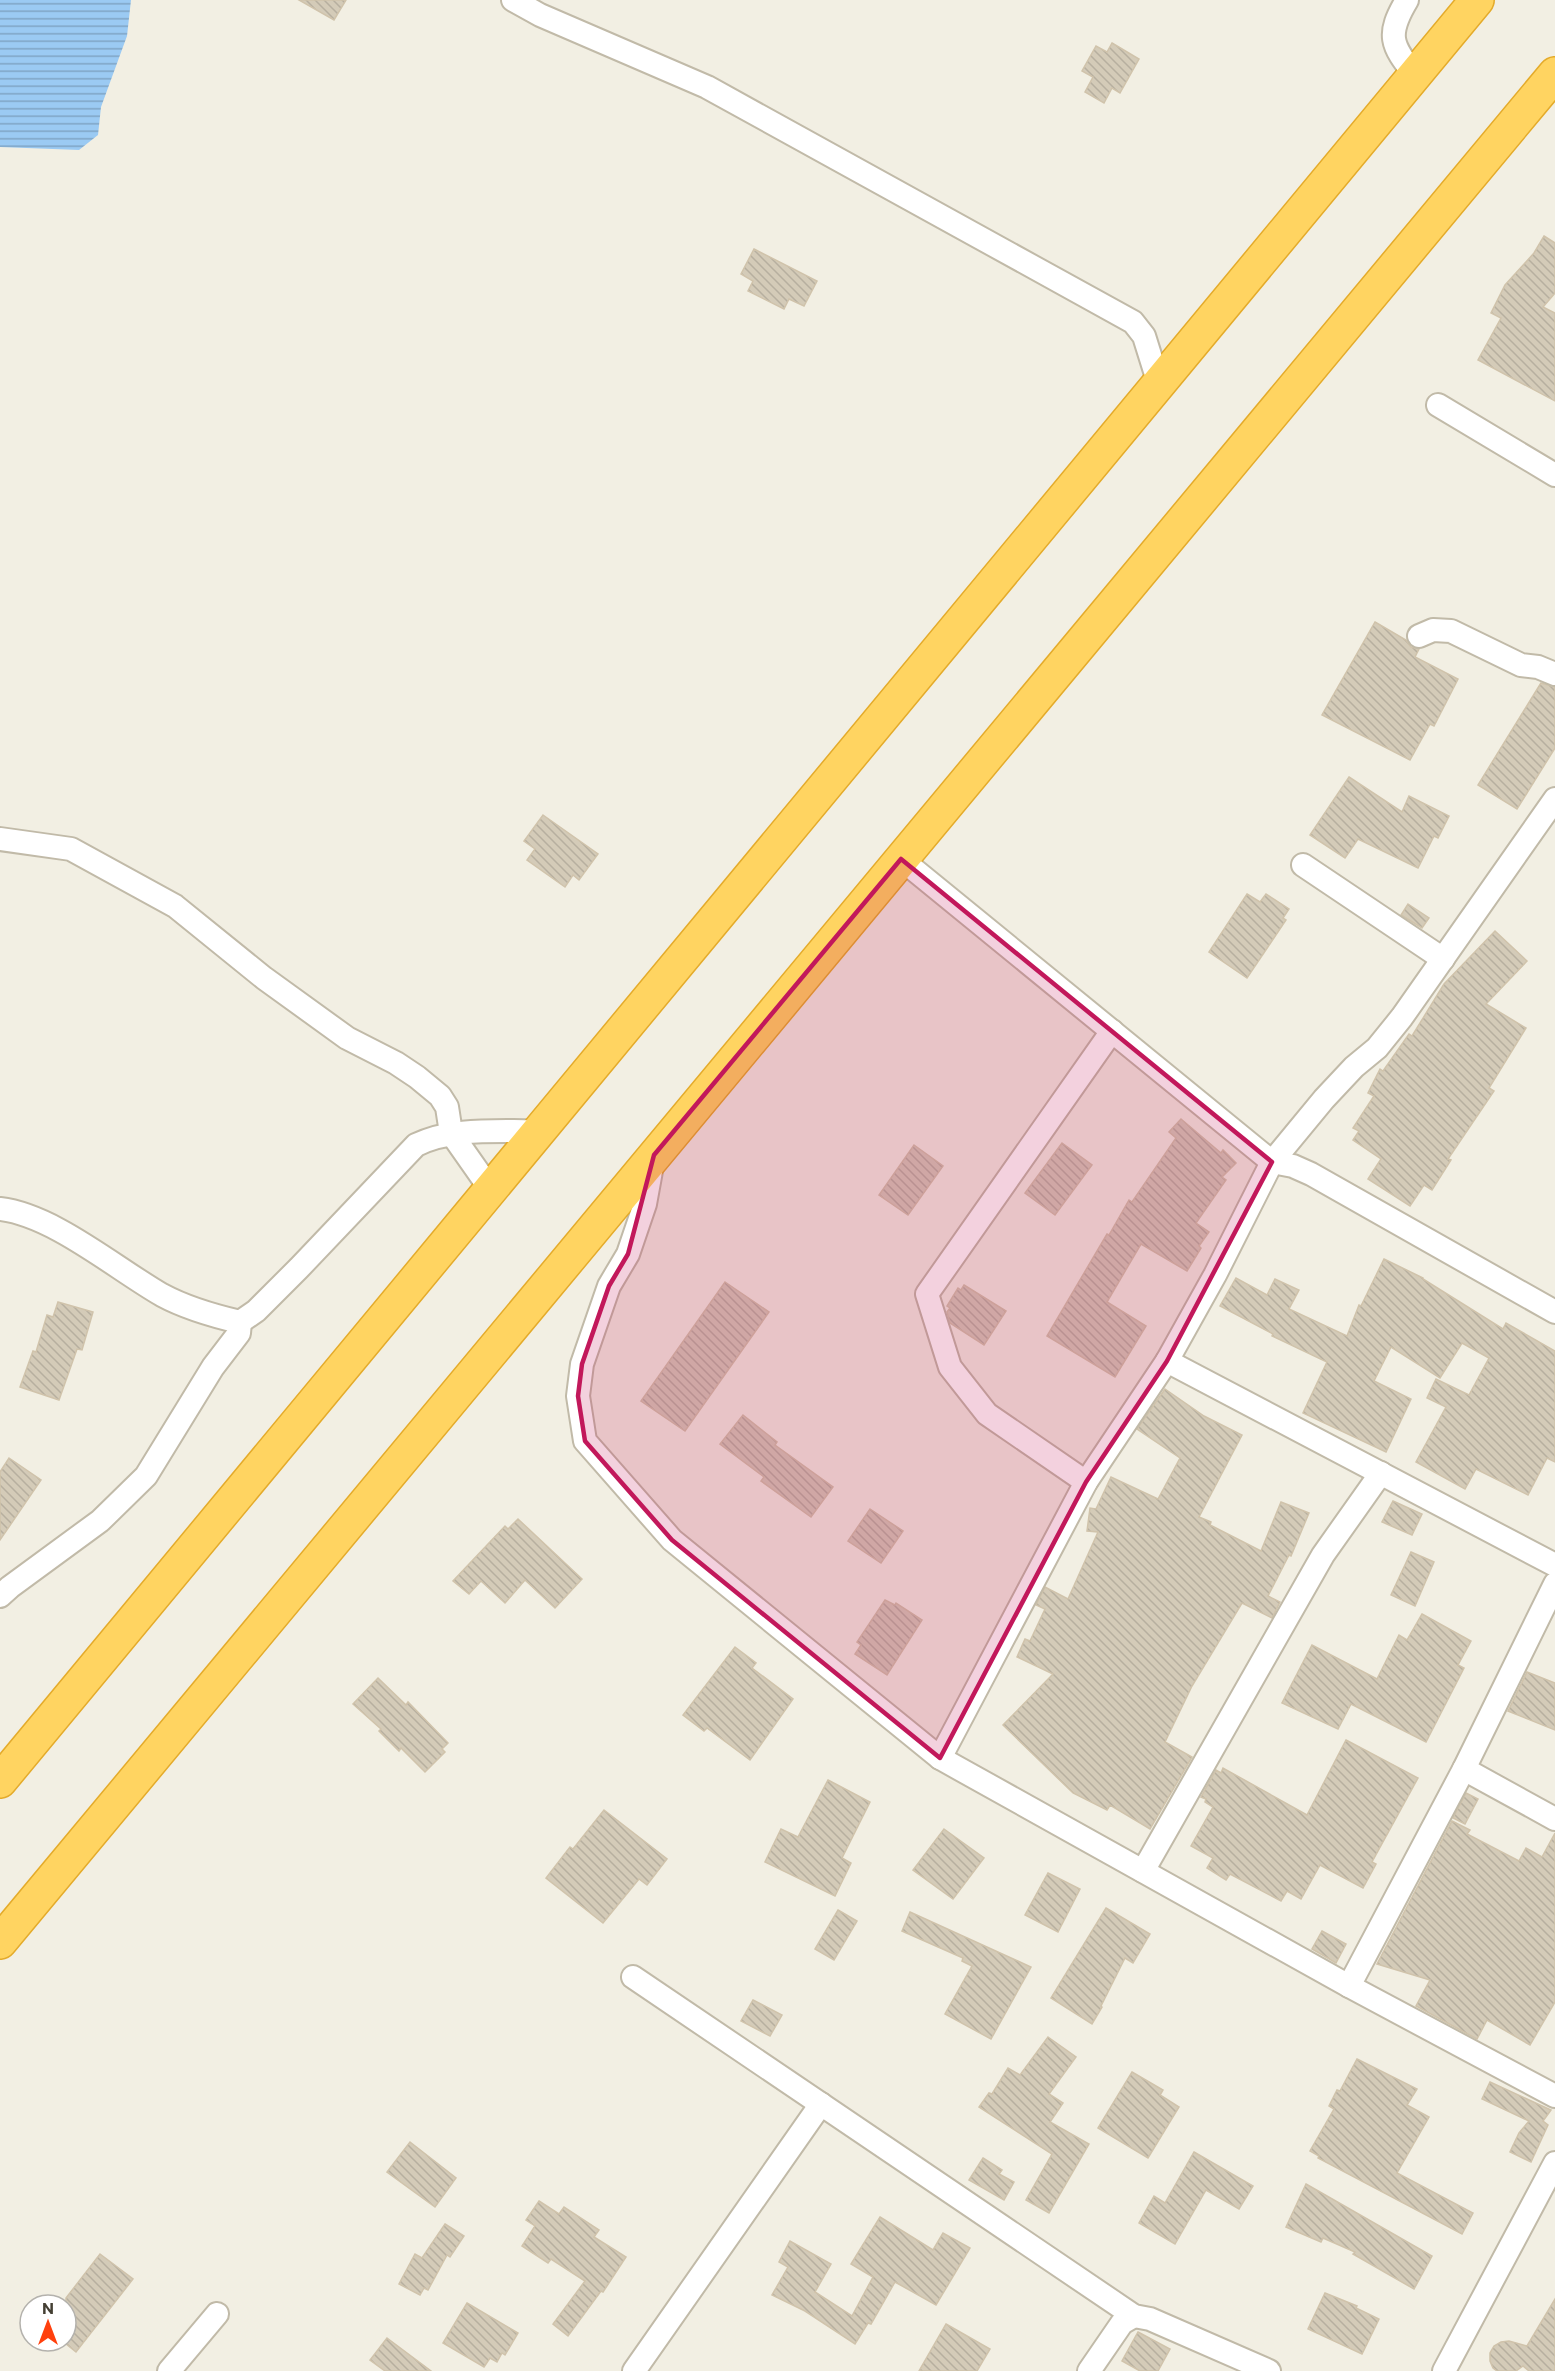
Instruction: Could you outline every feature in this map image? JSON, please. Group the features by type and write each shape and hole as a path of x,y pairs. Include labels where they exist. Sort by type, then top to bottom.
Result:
{"highway":[{"path":"0,1781 1478,0"},
{"path":"0,1942 1555,74"}],"street":[{"path":"513,0 540,15 707,87 1133,322 1144,336 1160,384"},
{"path":"1407,0 1397,17 1393,40 1398,53 1415,75"},
{"path":"1438,405 1555,475"},
{"path":"1419,636 1433,630 1451,632 1521,665 1538,667 1555,674"},
{"path":"940,1758 1086,1482 1167,1360 1215,1275 1272,1162 1324,1099 1354,1067 1377,1048 1402,1017 1555,798"},
{"path":"0,839 71,849 175,906 264,978 347,1038 396,1063 424,1083 440,1096 447,1107 452,1133 491,1190"},
{"path":"901,859 1272,1162 1293,1166 1311,1174 1554,1310"},
{"path":"1303,864 1443,959"},
{"path":"1086,1482 987,1414 950,1367 927,1294 1112,1030"},
{"path":"0,1209 35,1220 69,1237 164,1296 214,1317 240,1322 256,1311 299,1268 416,1145 434,1136 452,1133 540,1131"},
{"path":"654,1155 645,1204 628,1254 609,1286 582,1364 578,1396 585,1441 672,1539 940,1758 1349,1986 1555,2096"},
{"path":"3,1589 100,1521 146,1476 213,1367 239,1333 240,1322"},
{"path":"1167,1360 1555,1565"},
{"path":"1143,1871 1323,1555 1381,1473"},
{"path":"1349,1986 1464,1769 1555,1584"},
{"path":"1464,1769 1555,1819"},
{"path":"633,1977 1134,2316 1150,2319 1269,2371"},
{"path":"634,2371 821,2104"},
{"path":"1444,2371 1555,2163"},
{"path":"169,2371 217,2314"},
{"path":"1089,2371 1122,2323 1134,2316"}],"highlighted area":[{"path":"901,859 1272,1162 1167,1361 1086,1482 940,1758 672,1540 585,1441 578,1396 582,1364 609,1286 628,1254 654,1155"}],"water":[{"path":"0,0 131,0 127,36 101,107 98,135 79,150 0,147"}],"building":[{"path":"299,0 346,0 334,20"},
{"path":"1112,43 1139,59 1120,93 1112,88 1104,103 1085,92 1093,77 1082,71 1096,46 1107,52"},
{"path":"1544,236 1555,243 1555,293 1543,307 1555,313 1555,401 1478,360 1501,318 1491,313 1505,285 1534,253"},
{"path":"754,249 817,281 804,306 789,299 784,309 748,291 753,281 741,274"},
{"path":"1375,622 1406,640 1411,647 1419,649 1415,657 1458,679 1434,726 1430,724 1410,760 1322,715"},
{"path":"1541,683 1555,687 1555,748 1517,809 1478,785"},
{"path":"1349,777 1402,812 1409,796 1449,816 1438,838 1434,836 1418,868 1358,839 1345,858 1310,835"},
{"path":"543,815 598,854 579,880 573,875 565,887 527,860 535,849 524,841"},
{"path":"1247,894 1260,902 1266,894 1289,909 1283,918 1286,920 1247,978 1209,952"},
{"path":"1408,904 1429,918 1422,928 1401,915"},
{"path":"1495,931 1527,961 1486,1004 1526,1028 1489,1088 1494,1091 1448,1159 1451,1160 1432,1190 1424,1185 1410,1206 1368,1179 1381,1159 1353,1140 1359,1131 1353,1128 1374,1096 1368,1093 1380,1069 1383,1071 1409,1034 1412,1036 1444,984"},
{"path":"1181,1119 1221,1153 1223,1150 1236,1163 1222,1177 1226,1180 1196,1223 1209,1232 1199,1246 1201,1248 1187,1271 1141,1244 1107,1302 1146,1326 1115,1377 1047,1336 1129,1200 1132,1202 1176,1138 1169,1132"},
{"path":"1062,1143 1092,1165 1055,1215 1025,1193"},
{"path":"914,1145 943,1166 908,1215 879,1195"},
{"path":"1384,1259 1423,1278 1503,1329 1506,1323 1555,1351 1555,1462 1547,1458 1528,1495 1476,1469 1465,1489 1416,1462 1446,1407 1427,1398 1436,1379 1469,1395 1489,1358 1462,1343 1440,1378 1391,1347 1374,1381 1411,1399 1386,1452 1303,1413 1327,1362 1272,1336 1273,1334 1220,1306 1236,1278 1267,1295 1275,1279 1299,1290 1289,1309 1347,1336 1359,1305 1361,1306"},
{"path":"725,1282 769,1312 685,1431 641,1401"},
{"path":"964,1285 1006,1311 984,1345 950,1323 947,1312 950,1308 947,1306 958,1288 961,1290"},
{"path":"58,1302 93,1312 82,1350 77,1349 59,1400 20,1387 33,1351 36,1352 47,1315 53,1317"},
{"path":"1165,1389 1204,1416 1242,1435 1199,1517 1261,1551 1281,1502 1309,1513 1291,1556 1289,1555 1268,1596 1280,1602 1272,1618 1242,1603 1192,1686 1165,1742 1192,1757 1150,1829 1110,1805 1107,1810 1073,1793 1003,1725 1053,1674 1017,1657 1025,1639 1030,1641 1045,1609 1036,1605 1045,1587 1068,1599 1098,1532 1087,1531 1090,1508 1096,1509 1111,1477 1158,1499 1180,1458 1137,1429"},
{"path":"743,1415 777,1442 775,1445 833,1487 811,1517 761,1481 764,1477 720,1444"},
{"path":"9,1458 41,1480 0,1540 0,1472"},
{"path":"1393,1501 1422,1514 1412,1535 1382,1522"},
{"path":"870,1509 903,1531 881,1563 848,1541"},
{"path":"518,1519 582,1579 555,1608 525,1580 505,1603 481,1581 469,1594 453,1581 505,1526 508,1529"},
{"path":"1411,1552 1434,1562 1415,1606 1391,1595"},
{"path":"885,1600 895,1605 896,1603 922,1620 887,1675 855,1654 861,1645 857,1642"},
{"path":"1422,1614 1471,1641 1458,1665 1464,1668 1426,1742 1351,1704 1338,1729 1282,1703 1312,1645 1377,1679 1399,1635 1407,1640"},
{"path":"735,1647 756,1663 752,1668 793,1699 750,1760 707,1728 704,1731 683,1715"},
{"path":"1527,1672 1555,1683 1555,1730 1508,1711"},
{"path":"378,1678 406,1705 408,1702 448,1743 442,1749 445,1752 425,1772 401,1748 399,1751 379,1731 381,1729 353,1704"},
{"path":"1346,1740 1418,1778 1372,1862 1376,1864 1363,1888 1320,1865 1301,1899 1287,1891 1281,1901 1230,1874 1226,1880 1207,1868 1213,1858 1191,1846 1213,1807 1201,1797 1216,1770 1221,1773 1223,1768 1307,1815"},
{"path":"828,1780 870,1802 842,1858 851,1863 835,1896 765,1862 781,1829 798,1837"},
{"path":"1466,1793 1478,1799 1465,1824 1453,1818"},
{"path":"604,1810 667,1859 647,1885 639,1879 603,1923 546,1878 570,1847 573,1849"},
{"path":"1452,1821 1470,1830 1467,1834 1519,1861 1526,1848 1542,1857 1555,1833 1555,2002 1530,2045 1487,2020 1477,2039 1416,2006 1430,1980 1377,1964"},
{"path":"944,1829 984,1858 953,1899 913,1870"},
{"path":"1048,1873 1080,1889 1058,1932 1025,1915"},
{"path":"1106,1908 1150,1934 1133,1963 1125,1958 1092,2024 1051,1998"},
{"path":"838,1910 857,1921 834,1960 815,1949"},
{"path":"910,1912 1031,1967 991,2039 945,2014 972,1966 962,1961 963,1958 902,1931"},
{"path":"1322,1931 1346,1944 1336,1963 1312,1949"},
{"path":"753,2000 782,2015 770,2036 741,2021"},
{"path":"1048,2037 1076,2057 1049,2094 1063,2103 1050,2122 1089,2144 1049,2213 1026,2200 1052,2154 979,2107 989,2093 992,2094 1008,2068 1020,2075"},
{"path":"1357,2059 1417,2089 1407,2105 1429,2117 1397,2173 1473,2213 1462,2234 1318,2158 1319,2156 1310,2151 1334,2109 1329,2106 1337,2090 1340,2091"},
{"path":"1132,2072 1163,2090 1160,2095 1179,2107 1148,2158 1098,2128"},
{"path":"1490,2082 1551,2110 1543,2121 1548,2125 1531,2162 1510,2152 1519,2133 1529,2121 1482,2099"},
{"path":"410,2142 456,2178 435,2207 387,2172"},
{"path":"1194,2152 1253,2186 1239,2209 1206,2190 1175,2244 1139,2223 1154,2196 1165,2203"},
{"path":"983,2158 1002,2170 999,2174 1014,2182 1004,2200 969,2180"},
{"path":"1306,2184 1432,2256 1414,2289 1353,2254 1355,2252 1323,2238 1321,2242 1286,2227"},
{"path":"539,2201 559,2214 564,2207 599,2230 594,2237 626,2257 603,2292 601,2291 568,2336 553,2324 585,2281 551,2259 548,2263 522,2246 535,2226 526,2220"},
{"path":"880,2217 933,2250 943,2233 970,2248 936,2305 895,2282 871,2324 868,2323 855,2344 805,2311 772,2295 788,2267 779,2262 790,2241 831,2264 815,2292 852,2316 873,2277 851,2264"},
{"path":"445,2224 464,2236 450,2257 447,2255 428,2290 424,2288 420,2295 399,2284 415,2254 422,2258"},
{"path":"100,2254 133,2279 78,2349 78,2293 70,2293"},
{"path":"1325,2293 1357,2306 1356,2308 1379,2319 1362,2354 1308,2329"},
{"path":"1555,2299 1555,2371 1529,2371 1523,2366 1516,2371 1497,2371 1493,2368 1490,2353 1494,2346 1509,2341 1527,2346"},
{"path":"467,2303 518,2333 505,2355 502,2353 497,2362 490,2358 484,2367 443,2343"},
{"path":"946,2324 990,2349 977,2371 919,2371"},
{"path":"1138,2332 1170,2349 1158,2371 1140,2371 1122,2361"},
{"path":"387,2338 431,2371 385,2371 370,2360"}]}
